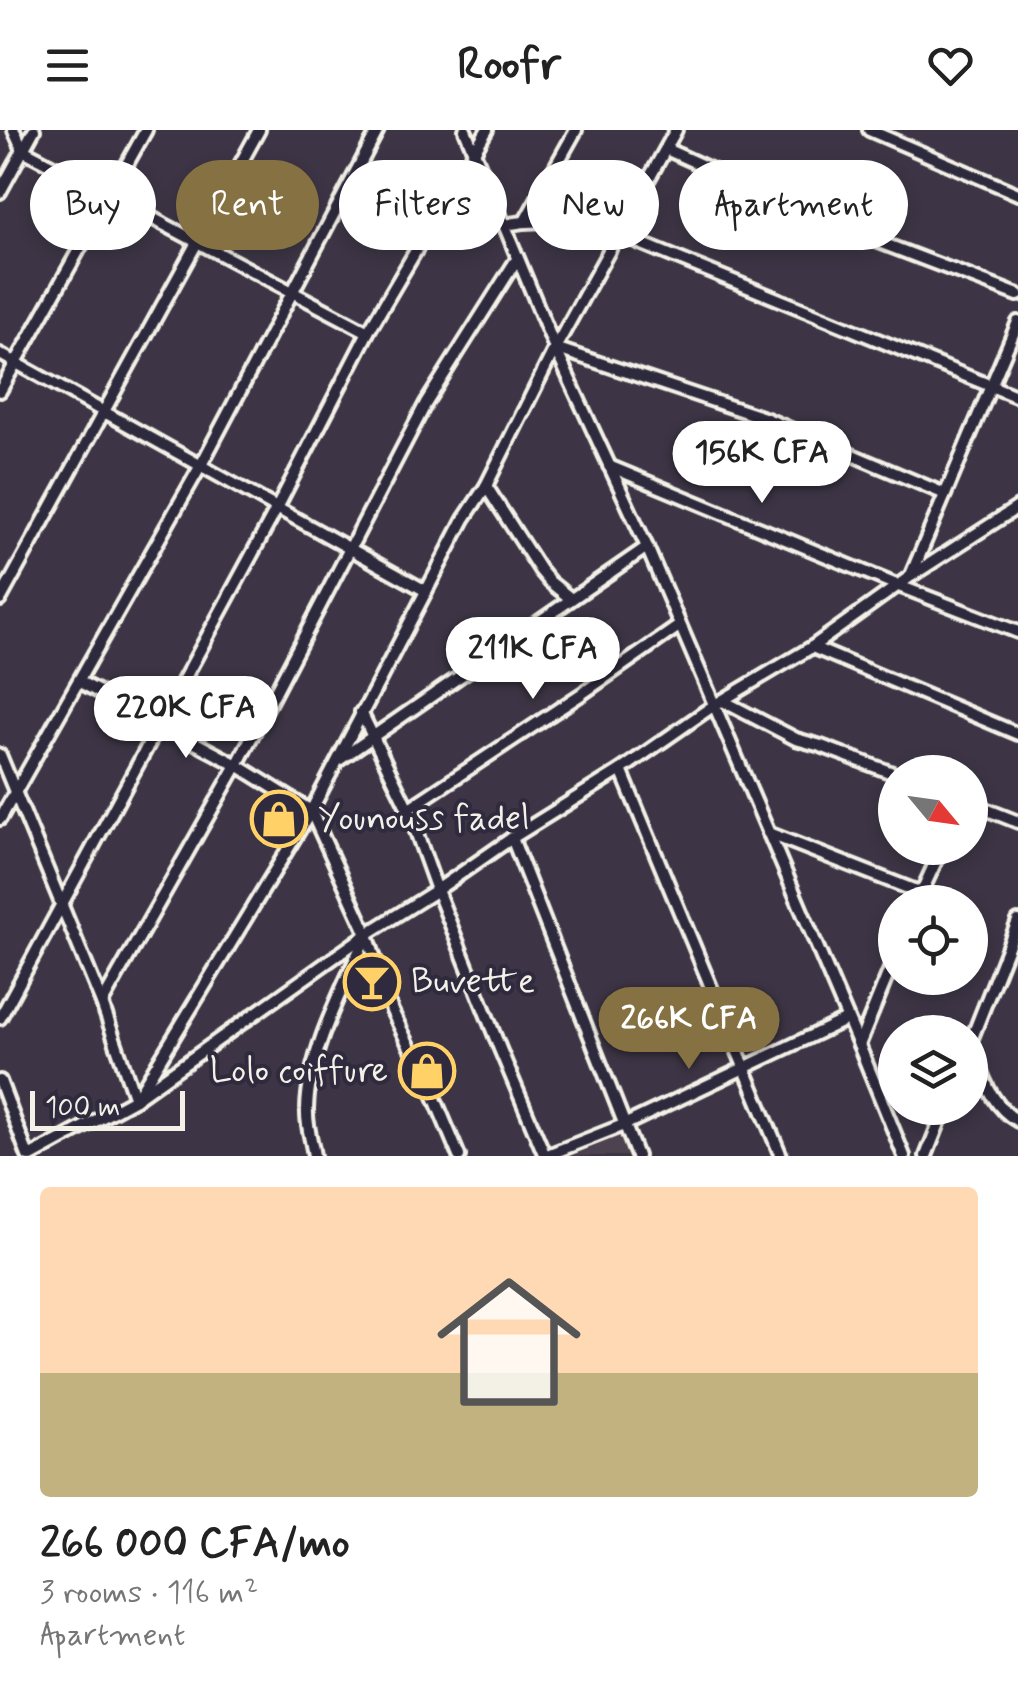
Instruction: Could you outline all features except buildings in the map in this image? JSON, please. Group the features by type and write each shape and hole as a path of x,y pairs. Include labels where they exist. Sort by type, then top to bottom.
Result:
{"street":[{"path":"14,130 23,150 42,160"},
{"path":"0,192 34,130"},
{"path":"130,160 146,130"},
{"path":"242,160 259,130"},
{"path":"0,820 200,467 378,130"},
{"path":"465,130 476,160"},
{"path":"0,1018 277,508 368,332 487,130"},
{"path":"507,224 525,221 576,130"},
{"path":"659,161 676,130"},
{"path":"869,130 1018,194"},
{"path":"666,149 824,221 1018,296"},
{"path":"507,233 679,626 718,703 768,833 904,1156"},
{"path":"0,391 79,250"},
{"path":"0,600 192,250"},
{"path":"215,250 368,332"},
{"path":"136,1099 311,811 609,250"},
{"path":"657,250 1018,397"},
{"path":"102,1003 237,765 426,403 517,259"},
{"path":"911,576 1018,322"},
{"path":"555,348 766,420 945,494"},
{"path":"0,354 426,591"},
{"path":"608,466 1018,632"},
{"path":"486,486 540,570 571,599"},
{"path":"0,1081 30,1156 136,1099 366,934 718,703 812,647 911,576 1018,507"},
{"path":"338,761 646,547"},
{"path":"408,808 679,626"},
{"path":"812,647 1018,734"},
{"path":"80,682 237,765 311,811 366,934 392,1011 459,1156"},
{"path":"718,703 796,740 878,768"},
{"path":"361,712 408,808 437,890 545,1156 626,1124 847,1019"},
{"path":"0,755 102,1003 136,1099"},
{"path":"621,770 781,1156"},
{"path":"988,810 1018,822"},
{"path":"768,833 889,885"},
{"path":"512,838 637,1156"},
{"path":"981,1015 1018,921"},
{"path":"314,1156 306,1115 314,1059 366,934"},
{"path":"859,1044 879,995"},
{"path":"988,1085 996,1103 1018,1121"},
{"path":"926,1156 938,1125"}],"shaded area":[{"path":"623,1135 632,1156 573,1156"}],"place":[{"name":"Younouss fadel","path":"279,819"},
{"name":"Buvette","path":"372,982"},
{"name":"Lolo coiffure","path":"427,1071"}]}
